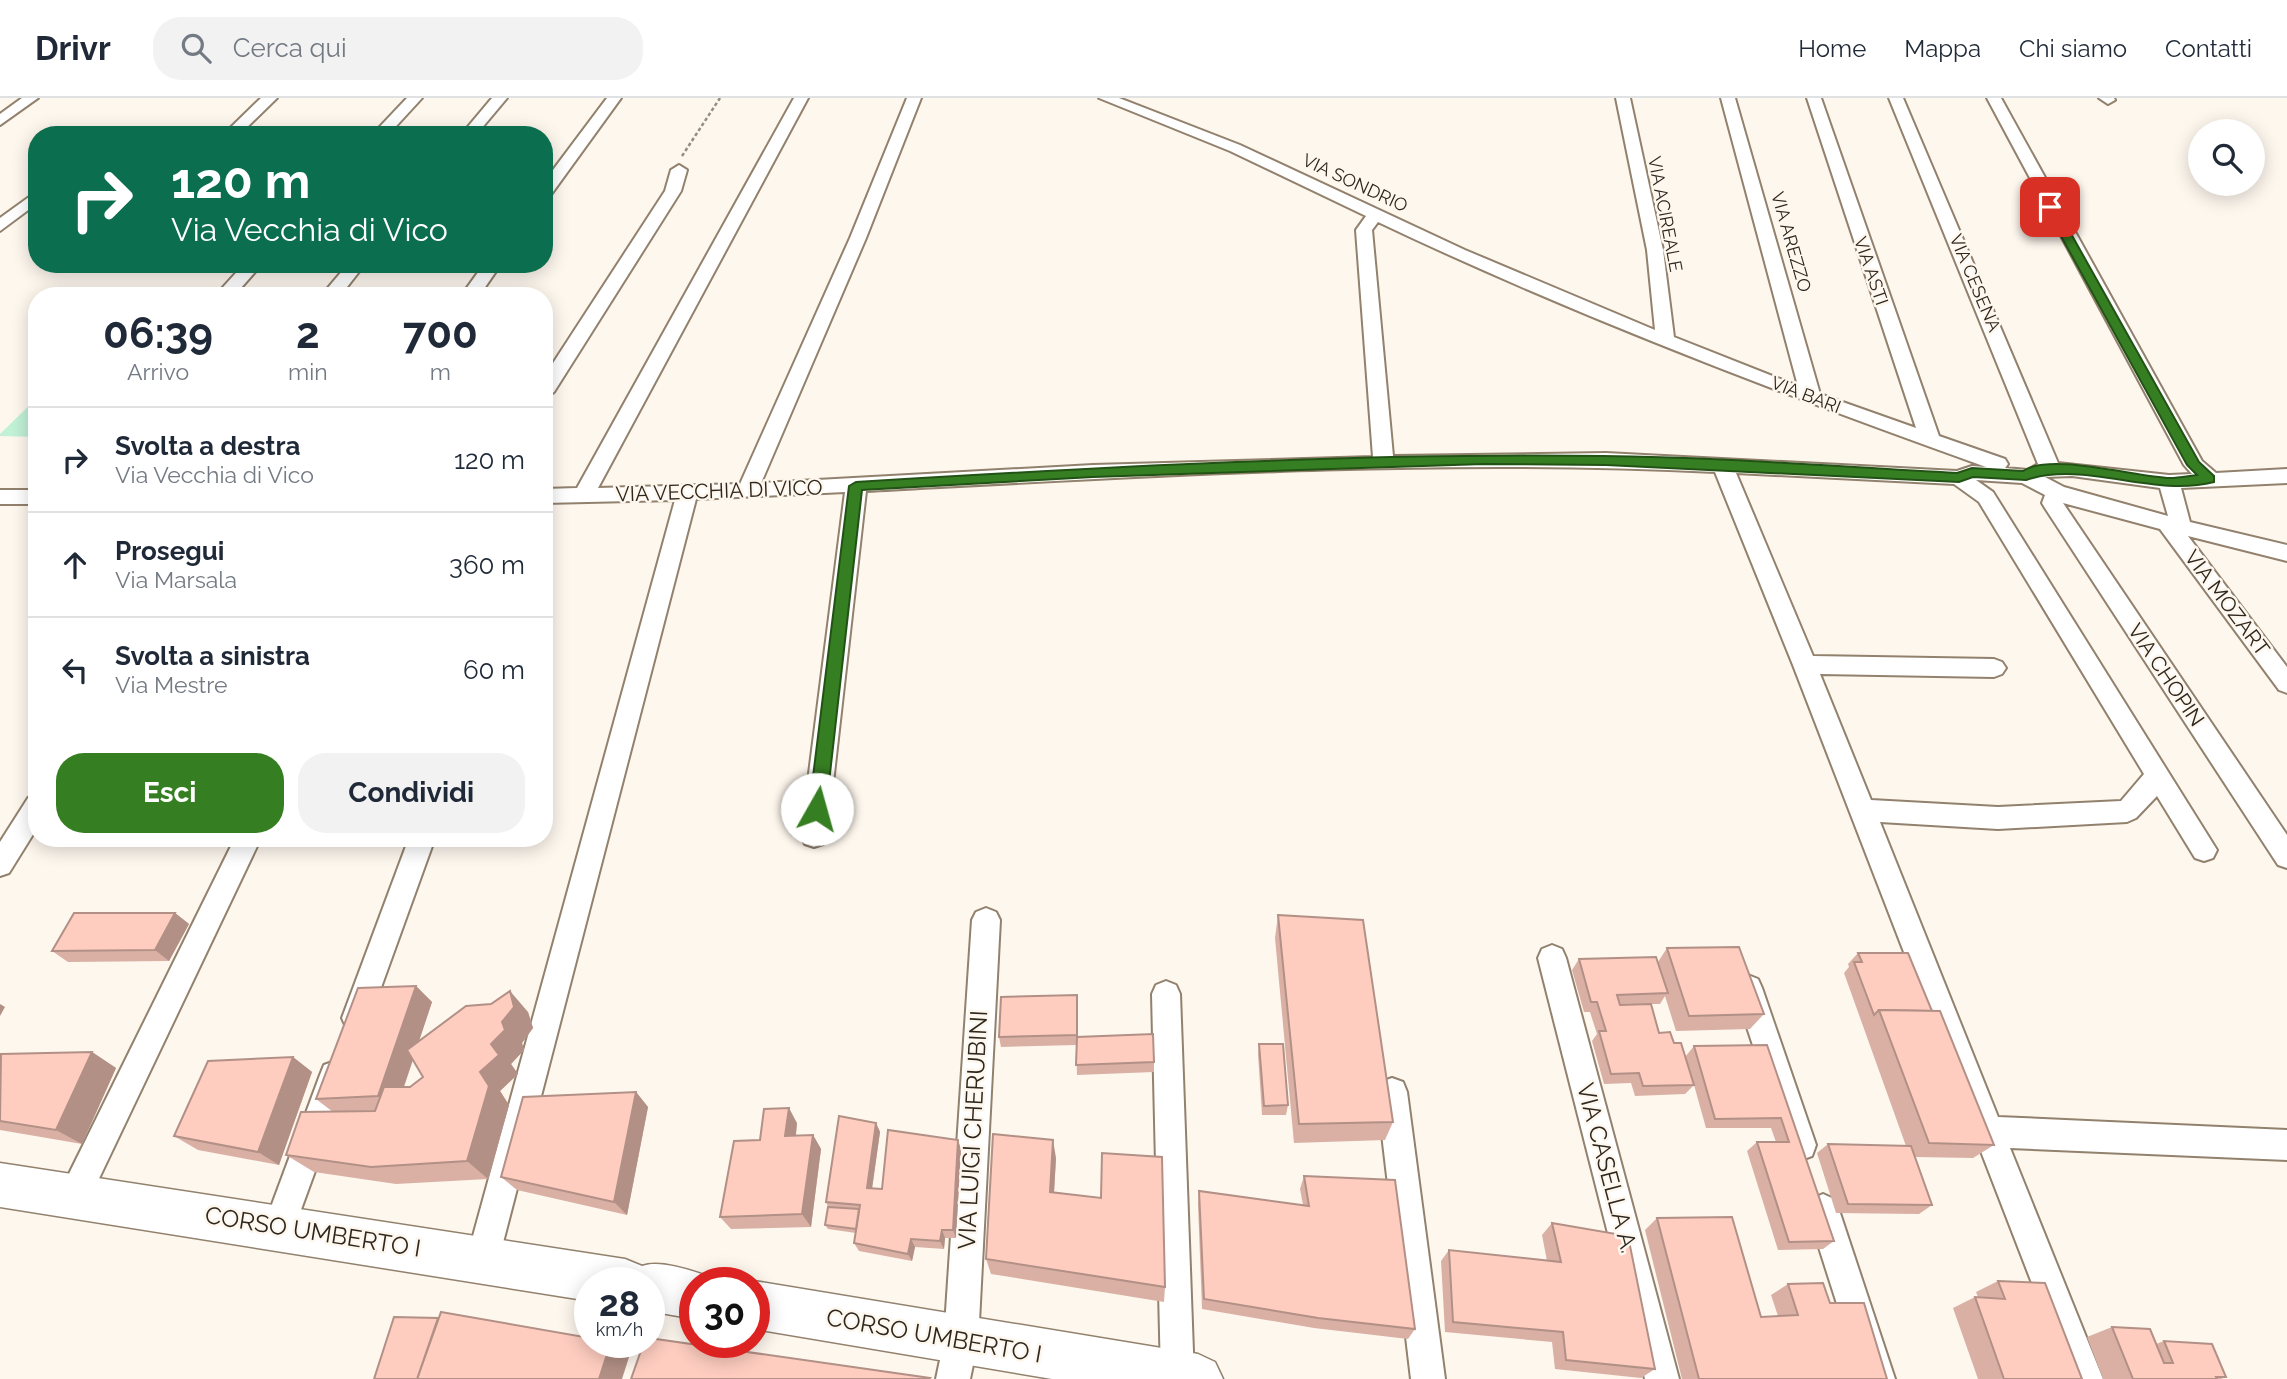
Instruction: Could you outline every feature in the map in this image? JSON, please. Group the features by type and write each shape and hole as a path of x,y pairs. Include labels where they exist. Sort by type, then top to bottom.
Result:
{"street":[{"path":"0,121 32,98"},
{"path":"240,126 270,98"},
{"path":"388,126 415,98"},
{"path":"476,126 500,98"},
{"path":"553,181 614,98"},
{"path":"583,497 683,310 802,98"},
{"path":"747,491 858,238 914,98"},
{"name":"VIA SONDRIO","path":"1106,98 1235,148 1459,254 1586,309"},
{"name":"VIA ACIREALE","path":"1623,98 1655,250 1665,338"},
{"name":"VIA AREZZO","path":"1728,98 1811,398"},
{"name":"VIA ASTI","path":"1814,98 1931,442"},
{"name":"VIA CESENA","path":"1896,98 2054,481"},
{"path":"1994,98 2187,453 2194,465 2210,479"},
{"path":"553,378 673,191 678,170"},
{"path":"0,200 28,202"},
{"path":"0,226 28,206"},
{"path":"1376,213 1364,230 1383,462"},
{"path":"232,287 246,273"},
{"path":"338,287 349,273"},
{"name":"VIA BARI","path":"1586,309 1811,398 1976,458 2054,481 2174,524 2287,554"},
{"name":"VIA VECCHIA DI VICO","path":"553,496 747,491 1093,472 1383,462 1606,460 1959,478 1972,472 2028,474"},
{"path":"1723,466 1805,664 2086,1379"},
{"path":"2054,481 2114,473 2169,482 2287,477"},
{"path":"1959,478 1986,497 2204,850"},
{"name":"VIA CHOPIN","path":"2054,481 2052,503 2287,857"},
{"path":"2169,482 2174,524"},
{"path":"814,836 856,486"},
{"path":"483,1258 687,493"},
{"path":"2,500 28,496"},
{"name":"VIA MOZART","path":"2174,524 2287,684"},
{"path":"1805,664 1994,668"},
{"path":"1861,810 1998,818 2127,811 2143,797 2158,774"},
{"path":"0,865 28,820"},
{"path":"74,1197 244,847"},
{"path":"280,1226 419,847"},
{"name":"VIA LUIGI CHERUBINI","path":"957,1360 986,920"},
{"name":"VIA CASELLA A.","path":"1552,958 1662,1379"},
{"path":"1739,960 1878,1379"},
{"path":"1166,994 1188,1377"},
{"path":"1392,1092 1428,1379"},
{"path":"1990,1132 2287,1145"},
{"name":"CORSO UMBERTO I","path":"0,1185 280,1226 574,1274"},
{"name":"CORSO UMBERTO I","path":"770,1309 957,1360 1188,1377"}],"path":[{"path":"678,170 682,155 720,98"}],"green space":[{"path":"28,407 28,437 0,434"}],"building":[{"path":"74,913 175,913 155,950 52,951"},
{"path":"1278,915 1363,920 1393,1122 1299,1124"},
{"path":"1739,947 1764,1014 1689,1016 1667,948"},
{"path":"1858,953 1908,953 1932,1011 1879,1010 1874,1015 1854,962 1862,962"},
{"path":"1656,957 1668,993 1617,995 1620,1005 1651,1004 1659,1033 1670,1032 1674,1043 1681,1043 1694,1085 1643,1086 1639,1073 1611,1074 1599,1031 1606,1031 1597,1002 1591,1002 1579,959"},
{"path":"416,986 378,1096 316,1099 358,988"},
{"path":"510,991 514,1007 502,1022 505,1030 491,1044 499,1055 480,1072 489,1086 467,1161 371,1167 286,1155 301,1112 375,1111 384,1087 410,1087 423,1077 407,1050 466,1006 491,1004"},
{"path":"1077,995 1077,1035 999,1037 1001,997"},
{"path":"1879,1010 1940,1011 1994,1145 1929,1143"},
{"path":"1153,1034 1154,1062 1076,1065 1077,1037"},
{"path":"1259,1044 1283,1044 1288,1105 1264,1106"},
{"path":"1767,1045 1834,1241 1789,1242 1757,1142 1789,1142 1781,1118 1715,1119 1694,1046"},
{"path":"92,1052 56,1130 0,1121 1,1054"},
{"path":"293,1057 258,1152 174,1136 208,1061"},
{"path":"636,1092 614,1202 501,1177 523,1097"},
{"path":"789,1108 785,1136 813,1135 802,1214 720,1217 734,1141 760,1140 764,1109"},
{"path":"839,1116 876,1123 867,1188 882,1189 888,1130 958,1140 953,1230 942,1230 940,1241 911,1239 908,1254 854,1243 860,1205 826,1202"},
{"path":"993,1134 1053,1140 1050,1192 1101,1198 1102,1153 1162,1157 1165,1287 986,1259"},
{"path":"1828,1144 1911,1146 1932,1205 1848,1204"},
{"path":"1304,1176 1395,1180 1415,1329 1318,1318 1204,1299 1199,1191 1309,1206"},
{"path":"828,1207 859,1209 856,1229 825,1225"},
{"path":"1732,1217 1761,1317 1798,1315 1788,1284 1823,1283 1830,1303 1864,1303 1887,1379 1699,1379 1657,1218"},
{"path":"1552,1223 1628,1236 1655,1369 1566,1360 1563,1332 1453,1322 1449,1250 1561,1262"},
{"path":"1998,1281 2045,1283 2082,1379 2004,1379 1975,1297 2005,1299"},
{"path":"441,1312 574,1335 574,1358 606,1358 599,1379 417,1379"},
{"path":"394,1317 438,1318 417,1379 374,1379"},
{"path":"2112,1327 2150,1329 2164,1363 2173,1363 2164,1341 2212,1344 2226,1377 2133,1379"},
{"path":"665,1340 679,1342 679,1358 770,1358 770,1355 930,1378 929,1379 631,1379 638,1358 665,1358"}],"route":[{"path":"817,809 856,486 1093,472 1484,460 1606,460 1959,478 1972,472 2026,476 2025,473 2030,471 2073,469 2169,482 2210,479 2194,465 2050,207"}]}
